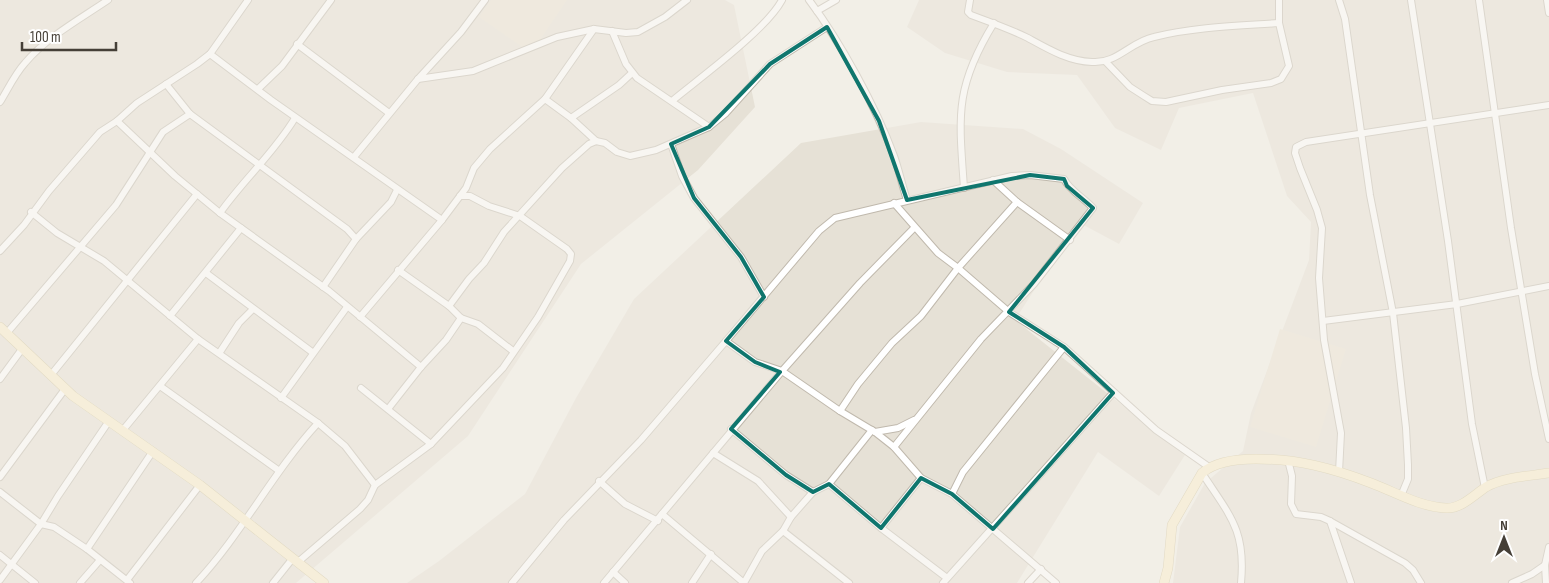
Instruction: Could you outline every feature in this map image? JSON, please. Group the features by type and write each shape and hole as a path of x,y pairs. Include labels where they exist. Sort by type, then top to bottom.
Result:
{"street":[{"path":"0,102 24,64 32,55 47,42 108,0"},
{"path":"0,251 24,225 31,212 100,132 117,122 137,103 210,54 248,0"},
{"path":"258,89 282,66 331,0"},
{"path":"354,157 418,79 461,32 485,0"},
{"path":"418,79 473,71 557,37 594,29 638,32 665,17 687,0"},
{"path":"672,102 749,36 778,8 782,0"},
{"path":"809,0 827,27 879,121 894,156 906,200"},
{"path":"817,11 836,0"},
{"path":"970,0 968,12 971,15 994,23 1063,56 1091,62 1106,62 1151,37 1172,33 1279,23"},
{"path":"1106,62 1130,87 1152,101 1166,102 1281,80 1289,66 1279,23 1279,0"},
{"path":"1339,0 1345,19 1363,135 1370,195 1393,312 1408,465 1408,480 1401,496"},
{"path":"1411,0 1431,123 1472,424 1485,488"},
{"path":"1479,0 1511,228 1523,290 1535,374 1549,439"},
{"path":"1547,0 1549,12"},
{"path":"964,188 959,120 961,100 972,63 994,23"},
{"path":"545,99 571,118 596,141 606,143 617,152 630,156 671,144 709,127 725,114 770,64 827,27"},
{"path":"360,317 442,220 460,196 474,168 490,149 545,99 594,29"},
{"path":"612,31 632,72 709,127"},
{"path":"298,44 389,113"},
{"path":"210,54 295,118 354,157 397,190 442,220"},
{"path":"571,118 619,85 632,72"},
{"path":"166,84 190,114 347,229 356,239"},
{"path":"1339,472 1342,434 1323,322 1319,278 1322,228 1295,150 1300,144 1306,142 1363,135 1549,105"},
{"path":"190,114 163,132 151,148 150,154 116,206 80,248 3,330 65,389 200,485 324,583"},
{"path":"220,213 243,181 269,156 295,118"},
{"path":"117,122 196,194 323,288 421,367"},
{"path":"450,306 504,232 562,168 596,141"},
{"path":"671,144 682,176 694,198 741,256 764,297"},
{"path":"512,583 599,481 640,440 764,297 818,231 835,218 993,180 1030,175 1064,179 1067,186 1079,194 1093,208 1070,240 1009,312 981,339 894,447"},
{"path":"993,180 1017,202 1070,240"},
{"path":"323,288 356,239 391,202 397,190"},
{"path":"50,375 196,194"},
{"path":"272,583 295,560 360,509 368,500 375,485 431,444 474,401 503,368 538,317 571,258 567,249 520,216 489,206 470,196 460,196"},
{"path":"840,412 858,384 892,343 921,316 958,268 1017,202"},
{"path":"894,203 914,228 938,253 1009,312 1064,347 1113,393 1206,470 1234,523 1240,539 1243,556 1241,583"},
{"path":"31,212 80,248 104,260 198,339 220,352 318,423 345,446 375,485"},
{"path":"170,316 241,228"},
{"path":"604,583 782,370 860,283 914,228"},
{"path":"398,270 450,306 461,318 478,324 514,351"},
{"path":"206,273 253,310 312,352"},
{"path":"1323,322 1457,304 1549,286"},
{"path":"281,398 312,352 347,307"},
{"path":"220,352 239,323 253,310"},
{"path":"388,409 421,367 446,340 461,318"},
{"path":"123,430 198,339"},
{"path":"726,341 754,362 782,370 840,412 873,431 894,447 921,478 952,494 1056,583"},
{"path":"952,494 963,472 1064,347"},
{"path":"0,379 22,349"},
{"path":"160,386 278,470"},
{"path":"362,388 431,444"},
{"path":"0,477 65,389"},
{"path":"829,484 945,580 1113,393"},
{"path":"662,514 744,583 762,551 783,531 790,517 813,492 829,484 873,431 898,428 912,422 920,414"},
{"path":"0,580 10,563 41,524 109,421"},
{"path":"196,583 216,562 278,470 318,423"},
{"path":"731,429 786,475 813,492"},
{"path":"87,549 154,451"},
{"path":"713,453 758,480 790,517"},
{"path":"1164,583 1168,568 1172,525 1206,470 1244,459 1288,460 1310,463 1401,496 1436,507 1453,508 1485,488 1497,483 1548,474"},
{"path":"1288,460 1292,476 1292,510 1296,514 1330,520 1405,563 1413,570 1421,583"},
{"path":"881,528 921,478"},
{"path":"599,481 625,504 658,520"},
{"path":"0,492 41,524 54,527 87,549 129,582 200,485"},
{"path":"1330,520 1351,583"},
{"path":"783,531 849,583"},
{"path":"1546,583 1545,565 1549,547"},
{"path":"692,583 711,554"},
{"path":"0,555 35,583"},
{"path":"80,583 100,560"},
{"path":"1512,583 1532,574 1545,565"},
{"path":"1028,583 1041,569"},
{"path":"613,572 625,583"}],"highlighted area":[{"path":"827,27 879,121 907,200 1030,175 1064,179 1067,186 1093,208 1009,312 1064,347 1113,393 993,529 952,494 921,478 881,528 829,484 813,492 786,475 731,429 780,372 755,362 726,341 764,297 741,257 694,198 671,144 709,127 770,64"}],"shaded area":[{"path":"0,0 725,0 734,5 755,107 698,170 581,264 468,436 296,583 0,583"},
{"path":"491,0 567,0 531,53 479,17"},
{"path":"919,0 1549,0 1549,583 1173,583 1180,527 1205,483 1243,451 1251,413 1309,260 1311,222 1287,196 1253,93 1179,108 1161,150 1115,128 1077,75 1007,72 945,53 907,27"},
{"path":"921,122 1023,129 1061,149 1143,203 1119,244 1078,222 1015,320 1185,455 1159,496 1098,452 1017,583 407,583 439,561 525,494 576,398 634,299 801,143"},
{"path":"1280,329 1346,349 1316,447 1250,427"}]}
